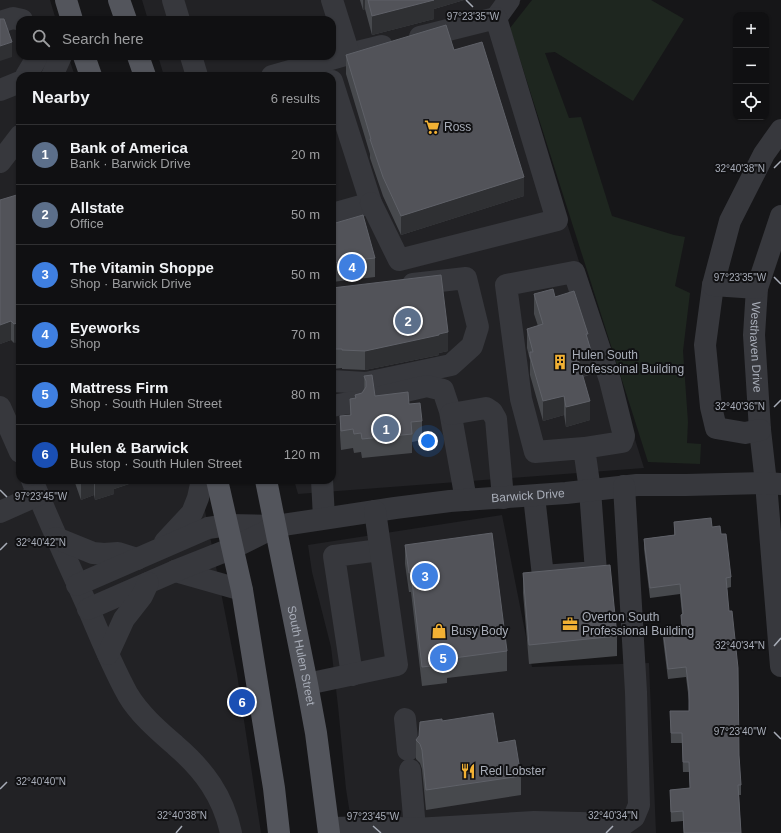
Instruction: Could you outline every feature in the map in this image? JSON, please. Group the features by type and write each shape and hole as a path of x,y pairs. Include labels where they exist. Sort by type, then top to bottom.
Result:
{"main road":[{"path":"66,0 71,16"},
{"path":"119,0 125,16"},
{"path":"85,60 90,72"},
{"path":"139,60 144,72"},
{"path":"218,484 242,590 279,833"},
{"name":"South Hulen Street","path":"267,484 316,733 329,830"}],"street":[{"path":"173,0 178,16"},
{"path":"332,0 349,54"},
{"path":"330,72 349,54 496,18 510,0"},
{"path":"0,22 13,18 16,19"},
{"path":"336,94 371,202 399,260 558,220 496,18"},
{"path":"28,72 36,60"},
{"path":"54,72 59,60"},
{"path":"192,60 196,72"},
{"path":"0,90 16,84"},
{"path":"760,430 745,433 716,428 711,407 705,345 713,285 730,221 764,154 781,130"},
{"path":"0,162 16,141"},
{"path":"336,213 371,202"},
{"name":"Westhaven Drive","path":"781,216 756,288 754,335 760,430 774,483 781,666"},
{"path":"574,272 610,380 624,436 622,442 584,448 535,452 521,399 506,285 574,272"},
{"path":"336,381 366,382 451,365 472,346 478,327 466,278 396,286"},
{"path":"713,285 756,288"},
{"path":"384,396 427,386 443,390 451,412 466,500"},
{"path":"336,405 354,402"},
{"path":"0,407 16,443"},
{"path":"451,412 486,408 492,412 496,418 503,498"},
{"path":"534,496 543,576 596,572 590,490 584,448"},
{"name":"Barwick Drive","path":"276,526 403,507 466,500 534,496 624,486 774,483"},
{"path":"157,550 192,513 198,498 201,484"},
{"path":"322,484 324,518"},
{"path":"329,830 383,827 415,829 534,822 624,824 634,817 639,805 636,692 624,486"},
{"path":"0,512 35,488 108,654 129,696 157,730 192,761 205,776 220,798 231,833"},
{"path":"307,684 397,665 375,511"},
{"path":"77,585 208,528 228,524 276,526"},
{"path":"88,609 175,570 233,548 276,526"},
{"path":"56,538 93,552 118,554 137,559"},
{"path":"352,674 334,556 380,550"},
{"path":"175,570 242,590"},
{"path":"108,654 124,619 142,596 148,583"},
{"path":"405,719 415,829"}],"shaded area":[{"path":"0,0 50,0 55,16 16,16 16,60 69,60 74,72 16,72 16,484 200,484 237,674 261,833 0,833"},
{"path":"142,0 521,0 504,23 644,468 298,494 295,484 336,484 336,72 163,72 159,60 336,60 336,16 147,16"},
{"path":"532,0 651,0 684,19 633,101 555,52 545,53 569,118 581,117 612,216 685,237 675,286 690,293 683,351 688,422 687,443 701,444 700,464 648,462 510,28"},
{"path":"502,515 532,667 649,663 656,833 353,833 346,789 331,647 312,572 308,545"}],"building":[{"path":"368,0 434,0 372,16"},
{"path":"0,19 4,19 12,42 0,46"},
{"name":"Ross","path":"446,25 454,50 482,42 524,177 401,216 383,177 370,139 346,55"},
{"path":"16,195 16,323 14,324 11,321 0,325 0,200"},
{"path":"363,215 375,258 336,263 336,223"},
{"path":"441,275 448,332 365,351 336,349 336,288"},
{"name":"Hulen South Professoinal Building","path":"553,289 555,297 574,291 588,334 586,334 592,354 578,359 590,401 566,407 564,396 543,401 530,356 530,352 533,352 527,329 543,324 534,294"},
{"path":"372,375 375,396 408,392 409,404 420,403 422,421 411,422 412,434 362,439 361,433 354,434 353,429 341,431 340,416 351,415 350,399 356,398 355,395 362,393 366,387 364,376"},
{"path":"711,518 712,527 720,526 721,534 726,534 731,577 726,578 729,611 732,611 738,668 739,755 741,785 738,785 741,833 684,833 683,811 671,812 670,790 690,788 689,762 683,762 682,733 671,733 670,711 689,711 689,691 686,667 668,669 663,629 682,627 681,615 683,614 680,584 650,588 644,539 675,535 674,522"},
{"path":"492,533 507,651 446,659 447,664 422,667 411,573 409,573 405,545"},
{"name":"Overton South Professional Building","path":"610,565 617,636 529,645 523,573"},
{"path":"493,713 498,743 515,740 521,776 426,790 422,750 420,744 416,740 419,736 420,722 442,719 442,721"}],"place":[{"name":"Ross","path":"432,127"},
{"name":"Eyeworks","path":"352,267"},
{"name":"Allstate","path":"408,321"},
{"name":"Hulen South Professoinal Building","path":"560,362"},
{"name":"Bank of America","path":"386,429"},
{"name":"The Vitamin Shoppe","path":"425,576"},
{"name":"Overton South Professional Building","path":"570,624"},
{"name":"Busy Body","path":"439,631"},
{"name":"Mattress Firm","path":"443,658"},
{"name":"Hulen & Barwick","path":"242,702"},
{"name":"Red Lobster","path":"468,771"}]}
